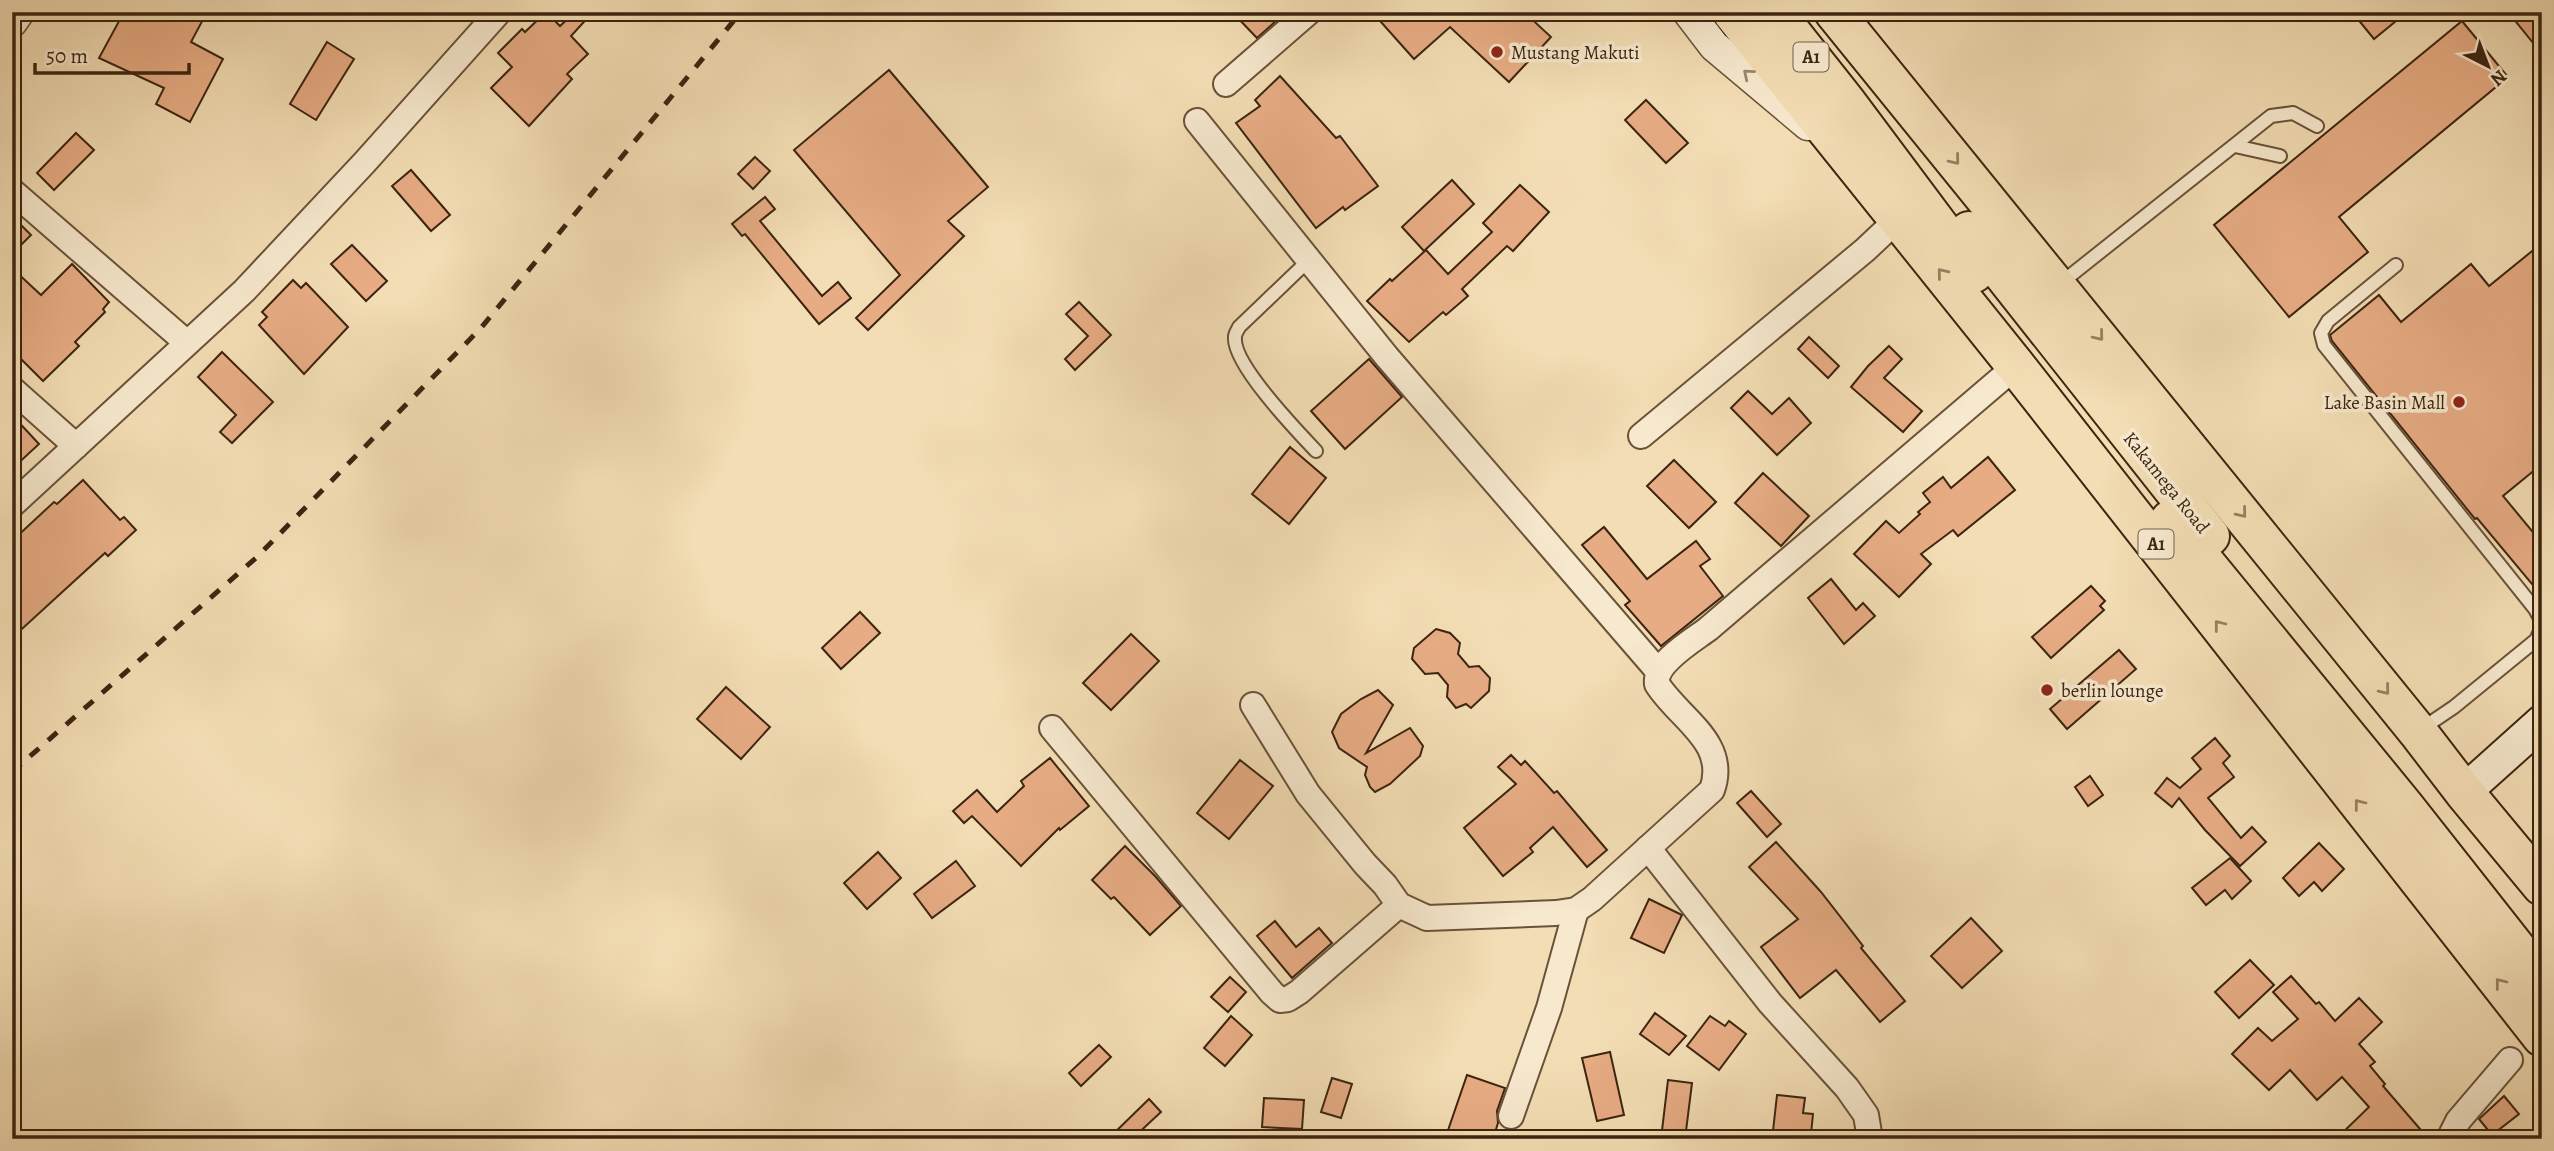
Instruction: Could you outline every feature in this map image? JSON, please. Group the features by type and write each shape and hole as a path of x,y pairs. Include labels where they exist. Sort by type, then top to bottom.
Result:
{"highway":[{"name":"A1","path":"1732,12 2017,366 2542,1037"},
{"name":"Kakamega Road","path":"1775,12 1847,103 2037,357 2405,807 2542,981"},
{"name":"Kakamega Road","path":"1797,12 1863,92 2050,335 2455,844 2542,948"},
{"name":"A1","path":"1834,12 2542,886"}],"main road":[{"path":"2464,792 2542,722"}],"street":[{"path":"12,22 19,12"},
{"path":"12,505 244,290 365,162 499,12"},
{"path":"1226,85 1309,12"},
{"path":"1688,12 1714,46 1856,166"},
{"path":"1859,12 1918,114"},
{"path":"1196,121 1387,357 1658,671"},
{"path":"12,191 186,342"},
{"path":"1641,436 1866,250 1898,219"},
{"path":"1253,705 1308,794 1399,905 1427,918 1576,910 1712,790 1717,777 1712,750 1661,690 1656,679 1662,665 2017,366"},
{"path":"12,389 76,446"},
{"path":"1052,728 1280,1000 1288,999 1299,992 1399,905"},
{"path":"1648,848 1770,1003 1847,1088 1866,1115 1868,1139"},
{"path":"1511,1116 1549,1008 1576,910"},
{"path":"2449,1139 2458,1121 2510,1060"}],"lane":[{"path":"2058,286 2271,116 2293,113 2318,126"},
{"path":"2235,146 2280,156"},
{"path":"1309,260 1239,327 1234,338 1262,390 1316,451"},
{"path":"2396,265 2328,321 2321,333 2324,345 2535,609 2542,622"},
{"path":"2418,732 2454,707 2536,640 2542,628"}],"building":[{"path":"124,12 207,12 191,42 223,59 190,122 156,104 164,88 99,58"},
{"path":"546,12 560,26 575,12 593,12 571,36 588,54 567,74 572,79 529,126 491,88 512,67 498,53 522,29 525,32"},
{"path":"1232,12 1270,12 1277,20 1257,38"},
{"path":"1372,12 1524,12 1551,37 1509,82 1450,27 1414,59"},
{"path":"2352,12 2407,12 2374,39"},
{"path":"2508,12 2542,12 2542,54"},
{"path":"2462,21 2508,77 2339,217 2368,252 2289,317 2214,225"},
{"path":"327,42 354,59 316,120 290,104"},
{"path":"889,70 988,187 948,221 964,236 868,330 856,318 900,275 794,150"},
{"path":"1280,76 1336,138 1340,136 1378,186 1345,210 1343,207 1316,228 1236,123 1260,106 1255,100"},
{"path":"1646,100 1688,143 1666,163 1625,120"},
{"path":"76,133 94,150 54,190 37,173"},
{"path":"755,157 770,171 753,189 738,174"},
{"path":"411,170 450,215 431,231 392,186"},
{"path":"1452,180 1474,204 1424,251 1402,227"},
{"path":"1520,185 1549,212 1513,251 1507,246 1462,289 1468,296 1446,315 1443,312 1409,342 1367,301 1426,250 1448,274 1492,232 1483,223"},
{"path":"765,197 775,209 760,221 822,296 838,282 851,298 819,324 745,234 742,236 732,224"},
{"path":"12,216 31,235 12,254"},
{"name":"Lake Basin Mall","path":"2542,243 2542,464 2503,496 2542,543 2542,596 2477,518 2475,519 2332,341 2330,335 2379,295 2401,322 2471,264 2489,286"},
{"path":"352,245 387,281 366,301 331,264"},
{"path":"72,264 109,302 103,309 105,312 75,342 79,346 43,381 12,350 12,268 41,295"},
{"path":"293,280 301,288 306,283 348,327 304,374 259,325 267,317 262,312"},
{"path":"1079,302 1111,335 1075,370 1065,359 1088,336 1066,314"},
{"path":"1809,337 1839,366 1828,378 1798,349"},
{"path":"1889,346 1902,359 1884,378 1922,411 1903,432 1851,387"},
{"path":"222,352 273,402 232,443 220,432 236,415 198,377"},
{"path":"1369,359 1402,397 1345,449 1311,411"},
{"path":"1748,391 1772,414 1789,398 1811,423 1777,455 1731,408"},
{"path":"12,415 39,444 12,469"},
{"path":"1290,447 1326,478 1289,524 1252,494"},
{"path":"1988,457 2015,490 1958,536 1953,530 1921,554 1931,564 1899,597 1854,554 1886,521 1899,533 1930,502 1923,493 1943,477 1951,488"},
{"path":"1674,460 1716,502 1689,528 1647,486"},
{"path":"1763,473 1809,516 1781,546 1735,503"},
{"path":"83,480 120,520 124,517 136,530 108,556 105,553 12,638 12,541 54,502 57,504"},
{"path":"1604,527 1647,579 1696,541 1710,559 1700,566 1723,596 1661,646 1625,605 1630,601 1582,545"},
{"path":"1831,579 1856,610 1863,603 1875,616 1844,644 1808,598"},
{"path":"2091,586 2105,601 2100,606 2104,610 2051,658 2032,637"},
{"path":"860,612 880,633 841,669 822,648"},
{"path":"1436,629 1450,633 1460,643 1458,654 1469,667 1479,666 1490,678 1489,691 1471,708 1466,704 1456,708 1447,697 1448,685 1438,673 1425,674 1412,659 1414,648"},
{"path":"1131,634 1159,661 1111,710 1083,683"},
{"path":"2119,650 2136,669 2067,729 2050,709"},
{"path":"726,687 770,727 741,759 697,719"},
{"path":"1378,690 1393,705 1366,753 1410,728 1423,746 1420,756 1390,784 1375,792 1365,775 1367,767 1339,748 1332,732 1341,714"},
{"path":"2215,738 2230,756 2223,763 2234,777 2208,798 2241,838 2252,827 2266,842 2240,866 2179,798 2172,807 2155,793 2167,778 2180,788 2201,769 2192,758"},
{"path":"1511,755 1521,765 1525,761 1554,793 1557,791 1607,850 1587,867 1553,827 1530,848 1533,852 1503,876 1464,828 1516,784 1498,767"},
{"path":"1050,758 1089,806 1060,830 1059,828 1021,866 972,816 964,823 953,811 977,790 997,812 1024,786 1021,781"},
{"path":"1240,760 1273,786 1229,839 1197,813"},
{"path":"2090,776 2103,795 2088,806 2075,787"},
{"path":"1751,791 1781,824 1767,837 1737,803"},
{"path":"1776,842 1821,892 1863,946 1861,948 1905,1001 1880,1022 1836,970 1800,998 1761,947 1798,919 1749,867"},
{"path":"2319,843 2344,869 2322,891 2314,882 2299,896 2283,878"},
{"path":"1125,846 1181,906 1150,935 1114,897 1111,899 1092,880"},
{"path":"878,852 901,878 867,909 844,883"},
{"path":"2230,858 2251,881 2232,899 2225,890 2206,905 2192,888"},
{"path":"956,861 975,886 932,918 914,894"},
{"path":"1649,899 1682,915 1664,953 1631,938"},
{"path":"1971,918 2002,951 1962,988 1931,956"},
{"path":"1275,921 1296,947 1319,928 1332,943 1292,978 1257,936"},
{"path":"2250,960 2274,985 2239,1018 2215,992"},
{"path":"2291,976 2335,1021 2359,998 2382,1022 2359,1044 2375,1062 2370,1066 2385,1084 2383,1086 2420,1129 2408,1139 2336,1139 2369,1107 2342,1077 2317,1100 2290,1070 2269,1090 2232,1054 2258,1028 2272,1041 2298,1019 2273,992"},
{"path":"1230,977 1246,992 1228,1012 1211,997"},
{"path":"1655,1013 1686,1036 1669,1055 1640,1034"},
{"path":"1231,1016 1252,1035 1225,1066 1204,1048"},
{"path":"1710,1016 1725,1026 1729,1021 1746,1034 1719,1070 1687,1046"},
{"path":"1099,1045 1111,1057 1081,1086 1069,1073"},
{"path":"1610,1052 1624,1115 1597,1121 1582,1058"},
{"path":"1467,1075 1505,1088 1497,1111 1498,1123 1493,1139 1445,1139"},
{"path":"1332,1078 1352,1084 1341,1118 1321,1112"},
{"path":"1668,1080 1692,1083 1685,1139 1661,1139"},
{"path":"1777,1095 1805,1098 1803,1113 1813,1114 1811,1134 1773,1131"},
{"path":"2504,1096 2519,1114 2492,1135 2479,1119"},
{"path":"1264,1098 1304,1100 1302,1129 1262,1127"},
{"path":"1149,1099 1161,1112 1132,1139 1108,1139"}],"railway":[{"path":"12,772 257,557 481,328 741,12"}],"place":[{"name":"Mustang Makuti","path":"1497,52"},
{"name":"Lake Basin Mall","path":"2459,402"},
{"name":"berlin lounge","path":"2047,690"}]}
